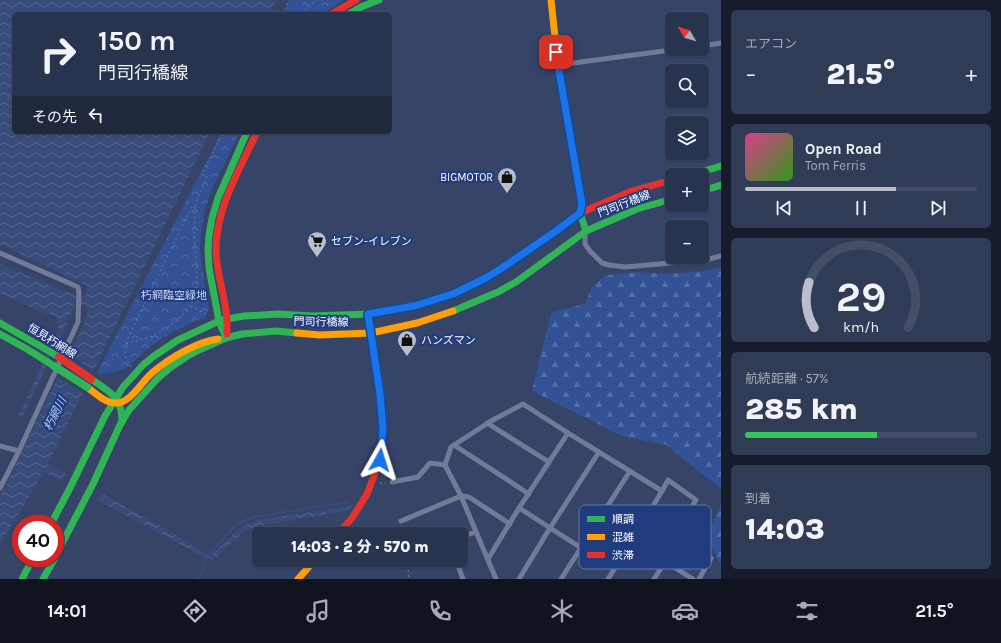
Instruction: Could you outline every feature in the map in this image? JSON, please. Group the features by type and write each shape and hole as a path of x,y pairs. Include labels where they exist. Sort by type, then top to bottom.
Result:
{"main road":[{"path":"335,12 356,0"},
{"path":"352,12 379,0"},
{"path":"551,0 558,65 582,204 580,213 586,231"},
{"path":"223,320 209,268 209,235 218,198 246,134"},
{"path":"122,423 122,413 116,401 128,399 152,373 180,353 205,341 226,338 217,265 217,234 225,200 255,134"},
{"path":"709,169 721,166"},
{"name":"門司行橋線","path":"56,515 77,475 104,416 116,401 123,387 143,365 167,346 190,333 223,320 279,314 312,316 368,314 414,306 453,294 479,282 505,266 580,213 632,191 665,182"},
{"path":"709,189 721,185"},
{"name":"門司行橋線","path":"64,541 94,484 122,423 138,399 158,378 171,366 186,357 226,338 242,334 275,331 320,335 371,332 417,323 458,310 516,282 586,231 637,209 665,201"},
{"path":"344,527 352,518 367,494 380,460 383,429 380,394 368,314"},
{"name":"恒見朽網線","path":"0,323 59,357 109,391 116,401"},
{"name":"恒見朽網線","path":"0,334 27,349 104,399 116,401"},
{"path":"109,391 116,391 123,387"},
{"path":"104,399 107,407 104,416"},
{"path":"22,579 28,567"},
{"name":"門司行橋線","path":"44,579 50,567"},
{"path":"298,579 309,567"}],"street":[{"path":"709,45 721,43"},
{"path":"558,65 665,51"},
{"path":"586,231 585,244 602,263 609,265 625,267 705,260 721,256"},
{"path":"0,253 78,288 79,293 78,322 19,451 0,488"},
{"path":"496,579 461,496 445,465 451,447 487,423 523,404 662,491"},
{"path":"487,423 549,462"},
{"path":"488,559 568,433"},
{"path":"454,445 528,494"},
{"path":"0,446 19,451"},
{"path":"519,579 599,452"},
{"path":"392,482 418,477 430,463 445,465"},
{"path":"608,505 630,471"},
{"path":"654,505 668,480 696,500 693,505"},
{"path":"401,520 461,496 469,497 510,524"},
{"path":"519,508 579,547"},
{"path":"468,535 476,532"},
{"path":"561,579 579,550"},
{"path":"459,567 463,579"},
{"path":"608,579 614,569"},
{"path":"654,579 660,569"},
{"path":"677,569 693,579"},
{"path":"699,579 705,569"}],"path":[{"path":"283,12 289,0"},
{"path":"303,12 316,0"},
{"path":"126,344 148,338 162,331 178,320 191,305 196,290 197,276 194,232 195,206 207,176 202,174 222,134"},
{"path":"131,368 126,358 125,350 127,340 191,208 195,206"},
{"path":"191,305 209,316"},
{"path":"401,520 402,527"},
{"path":"407,567 409,579"}],"green space":[{"path":"290,0 343,0 325,12 284,12"},
{"name":"朽網臨空緑地","path":"221,134 239,134 210,194 201,231 200,250 209,309 204,318 173,332 152,345 125,369 100,375 97,372"},
{"path":"721,267 721,489 666,445 622,436 532,391 552,312 585,304 592,287 604,276 638,272 664,274 705,271"},
{"path":"721,504 721,566 711,545 711,528"}],"water":[{"name":"朽網川","path":"0,0 276,0 270,12 12,12 12,134 209,134 48,464 159,525 210,556 241,527 257,520 352,506 351,510 252,527 244,531 212,561 44,472 18,515 12,515 12,524 0,544 0,497 87,317 87,305 74,305 65,328 22,418 18,416 59,330 56,316 41,312 0,293 0,264 74,295 86,296 87,286 0,244"}],"pier":[{"path":"67,353 95,372 84,394 56,376"},
{"path":"67,472 102,491 96,502 61,483"}],"waterway":[{"path":"208,556 238,523 254,517 348,502"},
{"path":"198,579 205,564 206,558 204,557"}],"traffic: fast":[{"path":"352,12 379,0"},
{"path":"226,338 219,321 209,268 209,235 218,198 246,134"},
{"path":"709,169 721,166"},
{"path":"578,180 582,204 580,213 586,231"},
{"path":"709,189 721,185"},
{"path":"453,311 498,292 516,282 586,231 637,209 665,201"},
{"path":"56,515 105,416 123,387 143,365 178,340 219,321 227,319 244,316 279,314 312,316 369,314 414,306 453,294 472,285"},
{"path":"369,314 380,385"},
{"path":"0,323 59,357"},
{"path":"64,540 93,484 120,425 129,410 158,378 186,357 226,338 242,334 275,331 297,333"},
{"path":"0,334 54,366"},
{"path":"54,366 87,387"},
{"path":"91,379 104,387 114,396 120,407 122,422"},
{"path":"22,579 28,567"},
{"path":"43,579 50,567"}],"traffic: slow":[{"path":"551,0 558,65 578,180"},
{"path":"297,333 320,335 371,333 417,323 453,311"},
{"path":"87,387 100,397 112,403 121,402 131,396 153,372 167,361 201,343 218,339"},
{"path":"298,579 309,567"}],"traffic: jam":[{"path":"335,12 356,0"},
{"path":"227,334 226,310 216,258 217,234 224,204 256,134"},
{"path":"472,285 505,266 580,213 632,191 665,182"},
{"path":"59,357 91,379"},
{"path":"344,527 352,518 367,494 380,460 383,429 380,385"}],"place":[{"name":"BIGMOTOR","path":"507,194"},
{"name":"セブン-イレブン","path":"317,258"},
{"name":"ハンズマン","path":"407,357"}],"route":[{"path":"380,460 383,429 380,394 368,314 414,306 453,294 486,278 505,266 580,213 582,204 556,52"}]}
